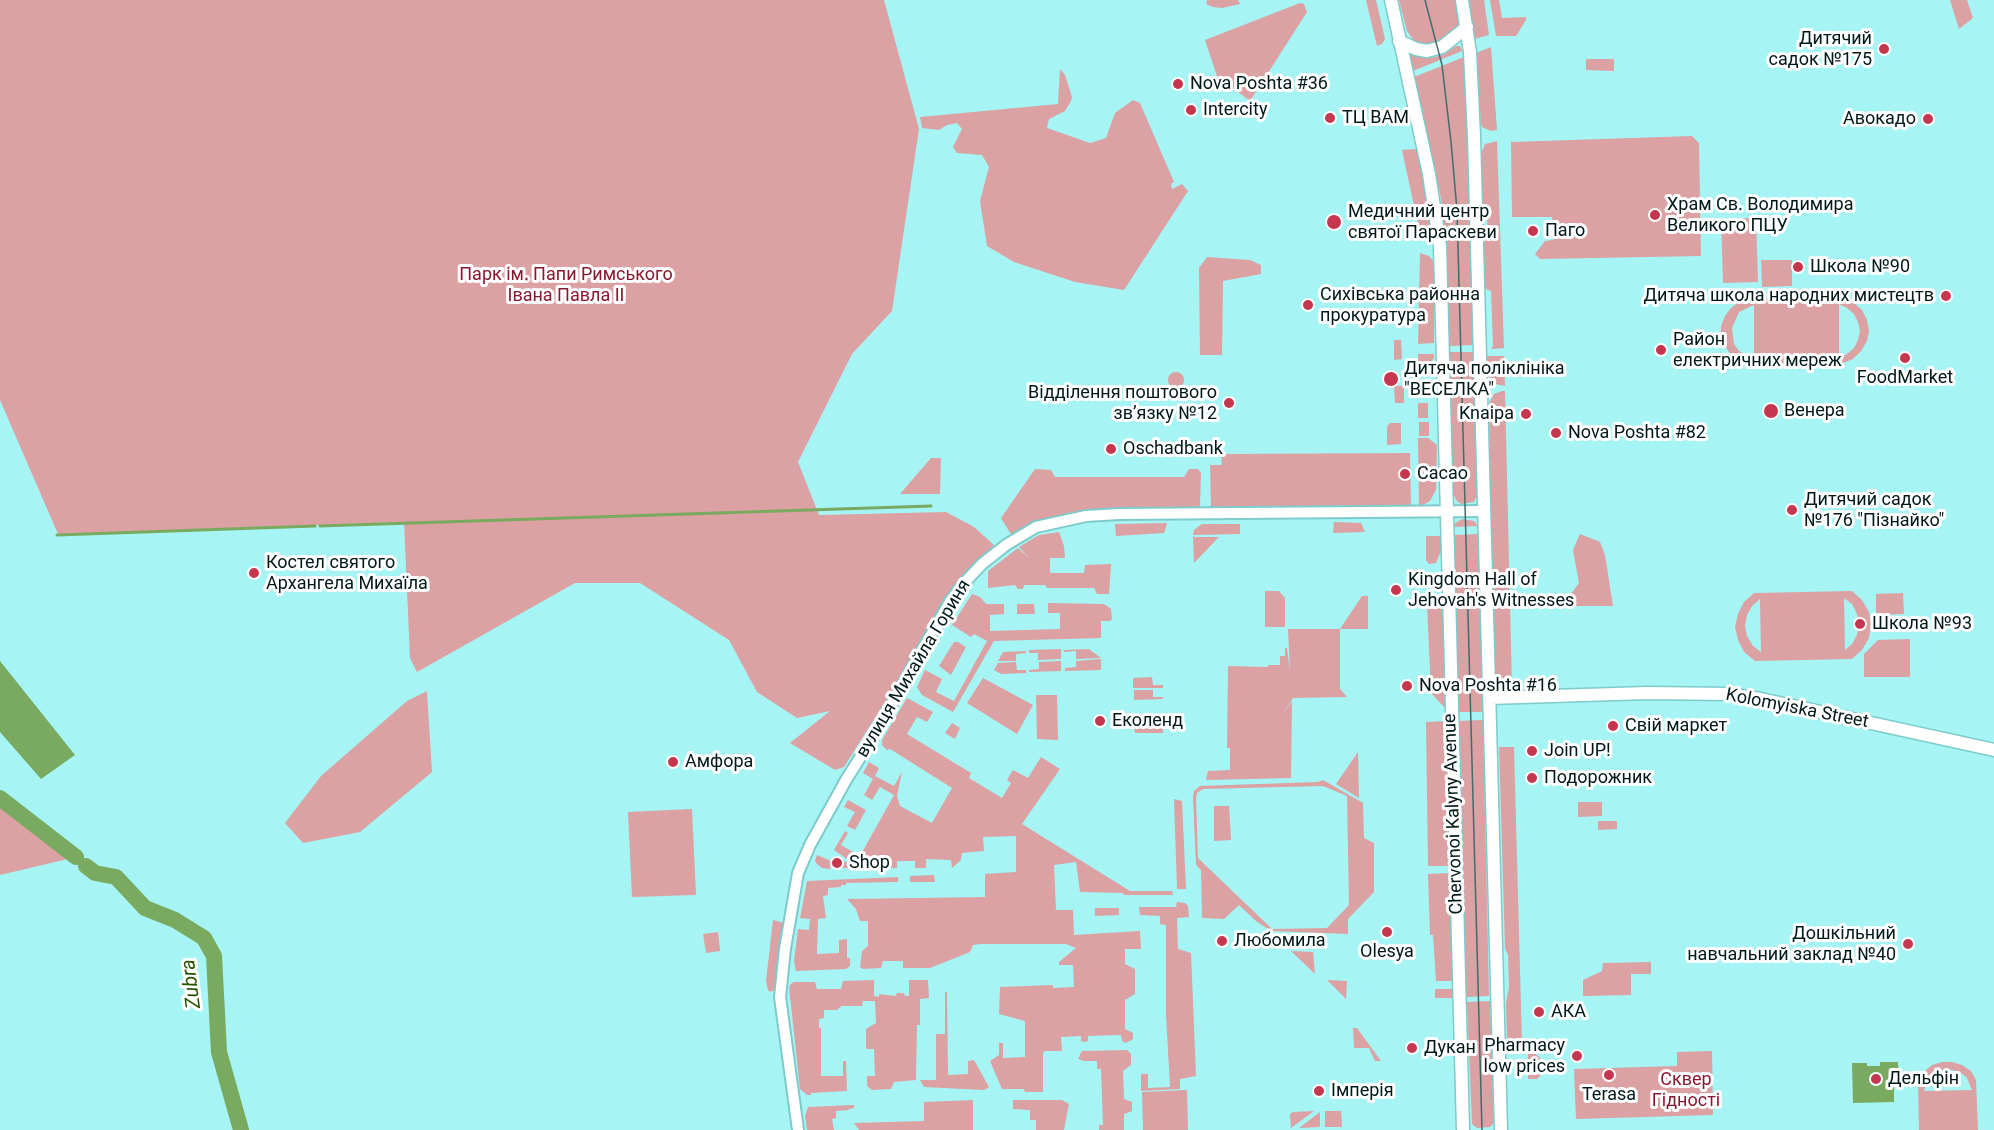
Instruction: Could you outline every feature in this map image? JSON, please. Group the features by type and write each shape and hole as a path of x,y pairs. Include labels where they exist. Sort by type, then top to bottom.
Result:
{"main road":[{"name":"Chervonoi Kalyny Avenue","path":"1390,0 1431,183 1440,246 1463,1130"},
{"name":"Chervonoi Kalyny Avenue","path":"1462,0 1467,27 1474,136 1501,1130"},
{"path":"1399,41 1416,49 1427,51 1442,47 1467,27"},
{"name":"Kolomyiska Street","path":"1489,698 1647,693 1729,694 1994,750"}],"street":[{"name":"вулиця Михайла Гориня","path":"798,1130 780,997 785,949 798,873 810,845 846,780 951,600 982,564 1006,545 1036,527 1086,516 1484,512"}],"green space":[{"name":"Парк ім. Папи Римського Івана Павла ІІ","path":"0,0 884,0 919,129 892,311 852,354 798,462 819,515 946,512 974,527 994,545 961,582 844,767 835,770 790,743 830,711 797,718 757,692 729,640 640,583 575,583 417,672 410,658 404,522 58,534 0,400"},
{"path":"1207,0 1238,0 1240,4 1222,8 1213,7 1206,4"},
{"path":"1366,0 1376,0 1385,39 1377,46"},
{"path":"1399,0 1457,0 1463,23 1445,42 1422,44 1414,41 1407,31"},
{"path":"1468,0 1484,0 1489,35 1474,39"},
{"path":"1490,0 1499,0 1502,18 1526,17 1516,36 1496,36"},
{"path":"1950,0 1967,0 1973,18 1959,29"},
{"path":"1300,3 1304,4 1307,12 1250,101 1217,76 1205,40"},
{"path":"1456,46 1460,46 1462,51 1413,71 1409,56 1411,54 1431,58 1445,54"},
{"path":"1491,47 1497,130 1491,131 1482,127 1481,124 1476,53"},
{"path":"1464,57 1474,345 1450,346 1441,198 1414,77"},
{"path":"1586,59 1614,59 1614,71 1586,70"},
{"path":"1060,69 1065,75 1072,97 1065,111 1049,119 1047,128 1090,143 1106,138 1115,113 1133,100 1140,103 1174,182 1171,184 1172,189 1182,184 1188,191 1124,290 1075,282 1014,262 987,246 980,201 989,167 982,155 957,153 953,147 962,129 957,123 939,130 922,128 920,117 1058,104"},
{"path":"1692,136 1699,143 1701,256 1540,259 1535,254 1545,241 1553,240 1552,217 1512,217 1511,142"},
{"path":"1497,141 1504,348 1491,349 1493,346 1491,291 1484,286 1482,237 1488,232 1487,217 1482,211 1481,154 1485,144"},
{"path":"1417,149 1431,223 1429,232 1421,238 1402,150"},
{"path":"1756,218 1758,282 1723,283 1721,219"},
{"path":"1420,253 1429,256 1434,262 1434,343 1418,344"},
{"path":"1207,257 1250,260 1261,265 1261,274 1223,281 1222,355 1200,355 1199,268"},
{"path":"1761,260 1792,260 1792,286 1762,287"},
{"path":"1843,298 1853,302 1862,310 1869,331 1867,341 1853,359 1843,363 1749,364 1739,361 1725,346 1721,337 1721,326 1731,308 1749,299","holes":["1839,304 1854,314 1860,331 1854,348 1839,358","1754,305 1754,359 1739,351 1734,344 1732,328 1739,312"]},
{"path":"1394,340 1401,340 1402,359 1394,360"},
{"path":"1450,352 1474,352 1478,493 1474,502 1461,504 1453,494"},
{"path":"1418,354 1434,354 1434,358 1427,367 1418,367"},
{"path":"1487,356 1504,356 1505,386 1490,380 1487,373"},
{"path":"1173,372 1179,372 1184,380 1182,386 1173,388 1168,383 1168,377"},
{"path":"1394,386 1404,386 1404,403 1395,403"},
{"path":"1505,391 1512,689 1510,691 1494,678 1489,403 1494,394"},
{"path":"1418,403 1428,403 1428,418 1418,418"},
{"path":"1419,422 1429,422 1429,436 1419,436"},
{"path":"1390,423 1401,423 1401,444 1387,445 1387,427"},
{"path":"1418,438 1428,438 1437,445 1436,490 1430,501 1419,507"},
{"path":"1410,453 1411,506 1211,507 1210,465 1222,465 1221,454"},
{"path":"931,458 941,458 940,494 900,494"},
{"path":"1035,469 1051,470 1055,477 1184,477 1189,469 1198,469 1201,473 1200,505 1199,508 1118,510 1012,536 1001,518"},
{"path":"1462,519 1474,521 1478,526 1453,527"},
{"path":"1334,522 1361,523 1365,532 1333,533"},
{"path":"1167,523 1164,533 1116,536 1115,524"},
{"path":"1202,524 1240,524 1240,534 1193,535 1194,530"},
{"path":"1059,532 1065,558 1050,558 1050,573 1084,573 1085,565 1111,564 1109,594 1097,594 1094,588 1047,588 1045,585 1024,585 1023,589 1018,589 1015,585 988,588 988,571 1018,548 1030,559 1019,547 1039,535"},
{"path":"1478,534 1483,712 1457,712 1453,535"},
{"path":"1580,534 1600,542 1605,555 1613,606 1571,606 1568,598 1579,583 1573,550"},
{"path":"1426,536 1441,536 1441,551 1436,563 1429,564 1426,560"},
{"path":"1193,537 1219,537 1194,563"},
{"path":"1265,591 1279,591 1285,598 1285,627 1265,627"},
{"path":"1852,591 1862,600 1869,612 1871,625 1869,638 1862,650 1852,659 1755,661 1744,652 1735,627 1744,602 1754,593","holes":["1844,598 1852,604 1859,624 1857,635 1845,650","1760,600 1761,652 1753,646 1747,636 1745,626 1747,615"]},
{"path":"1903,593 1904,614 1876,615 1876,594"},
{"path":"972,594 980,597 986,604 1004,604 1004,614 990,615 990,631 1060,629 1060,613 1048,613 1048,603 1104,604 1111,609 1112,619 1101,621 1101,638 994,641 953,712 922,695 917,687 925,670 942,679 936,692 954,701 987,641 974,634 971,637 952,625"},
{"path":"1362,596 1368,596 1368,629 1340,629"},
{"path":"1439,599 1443,611 1445,708 1431,693 1427,604 1430,600"},
{"path":"1017,604 1034,604 1035,614 1017,614"},
{"path":"1288,629 1340,629 1340,689 1347,697 1293,698 1282,715 1292,701 1291,778 1206,780 1208,771 1230,770 1230,748 1227,748 1228,666 1280,665 1280,656 1285,656 1285,648 1287,648 1290,671"},
{"path":"1910,639 1910,677 1864,677 1864,654 1878,640"},
{"path":"954,642 966,647 951,675 939,666"},
{"path":"1061,649 1061,659 1038,660 1038,653 1029,653 1029,650"},
{"path":"1089,649 1101,658 1076,659 1076,651 1064,652 1064,650"},
{"path":"1026,651 1026,653 1016,654 1016,661 998,661 1003,652"},
{"path":"1101,659 1101,670 1065,671 1065,668 1076,667 1076,661"},
{"path":"1061,661 1061,671 1029,672 1029,670 1039,669 1039,662"},
{"path":"1016,662 1017,670 1026,670 1026,673 1001,674 994,670 998,663"},
{"path":"1152,677 1153,685 1163,685 1163,688 1133,688 1133,678"},
{"path":"983,678 1033,705 1017,734 967,703"},
{"path":"1134,690 1153,690 1153,697 1163,697 1163,699 1134,700"},
{"path":"427,691 432,772 360,832 303,843 285,823 321,776 407,701"},
{"path":"1036,695 1057,695 1058,740 1037,739"},
{"path":"907,698 933,712 927,722 917,717 907,734 971,773 969,778 1002,798 1011,783 1007,780 1013,770 1028,778 1041,757 1060,769 1022,824 1130,891 1172,891 1173,895 1080,892 1076,862 1054,865 1056,910 1073,910 1074,935 1140,931 1141,949 1125,949 1125,964 1135,969 1135,994 1125,1000 1125,1029 1133,1033 1133,1039 1126,1043 1122,1041 1121,1035 1088,1036 1088,1041 1084,1042 1081,1041 1081,1036 1061,1037 1062,1051 1043,1053 1043,1092 1002,1089 990,1061 999,1055 999,1043 1003,1043 1003,1058 1025,1057 1025,1021 999,1014 1000,987 1053,985 1053,988 1074,987 1073,965 1059,965 1059,962 1076,948 1066,944 981,944 973,945 970,952 930,968 903,968 903,961 883,961 881,968 863,969 860,967 862,951 868,946 868,921 860,921 856,909 847,899 985,897 985,874 1016,872 1016,836 983,837 984,851 962,853 961,860 952,868 951,860 926,859 926,868 915,868 915,861 897,861 897,868 838,868 842,861 854,864 834,850 845,831 848,833 841,845 860,856 894,795 880,787 872,800 864,795 873,779 863,773 869,762 879,768 875,776 894,786 902,772 897,796 900,806 932,823 952,788 882,745 882,740"},
{"path":"1134,720 1163,720 1163,733 1135,733"},
{"path":"1483,720 1489,996 1466,997 1457,721"},
{"path":"1448,721 1453,866 1428,866 1426,722"},
{"path":"952,723 960,728 955,739 945,733"},
{"path":"1499,747 1514,747 1522,1044 1511,1044 1507,1041 1506,1003 1509,987 1508,955 1505,948"},
{"path":"1358,752 1359,798 1336,784"},
{"path":"1323,780 1363,803 1364,838 1374,843 1374,892 1348,919 1348,934 1271,931 1239,905 1224,919 1202,918 1201,870 1196,865 1194,791 1200,786","holes":["1323,786 1347,796 1349,905 1327,928 1272,929 1198,858 1196,798 1197,793 1203,789"]},
{"path":"0,798 76,857 0,875"},
{"path":"1174,799 1182,801 1186,889 1177,889"},
{"path":"848,800 866,810 855,830 847,826 855,812 844,807"},
{"path":"1578,802 1602,802 1602,816 1578,817"},
{"path":"1214,806 1229,806 1231,840 1214,841"},
{"path":"692,809 696,895 632,897 628,812"},
{"path":"1598,821 1617,821 1617,829 1598,830"},
{"path":"817,855 831,861 830,869 822,868 817,864 815,861"},
{"path":"1453,873 1455,981 1436,981 1433,935 1430,935 1428,874"},
{"path":"934,875 935,882 910,882 910,876"},
{"path":"898,877 898,882 846,883 841,887 828,888 828,895 823,896 826,918 818,919 817,954 839,953 839,940 847,939 847,958 850,958 850,966 846,969 796,971 794,961 798,929 809,930 810,919 800,918 807,881"},
{"path":"1177,902 1188,906 1189,917 1177,918 1178,949 1191,953 1196,1076 1180,1079 1180,1089 1141,1091 1141,1074 1148,1074 1148,1088 1170,1087 1166,1015 1166,925 1160,924 1160,916 1140,915 1139,907 1176,907"},
{"path":"1095,908 1119,908 1119,915 1095,916"},
{"path":"773,920 784,923 777,989 770,992 766,981"},
{"path":"718,932 720,951 706,953 703,934"},
{"path":"1291,951 1313,952 1315,974"},
{"path":"1651,962 1651,974 1631,974 1631,995 1583,996 1583,980 1602,971 1603,963"},
{"path":"874,980 874,996 879,997 879,994 896,996 897,993 909,996 909,980 928,980 929,998 920,999 916,1080 894,1082 891,1089 872,1090 867,1086 867,1076 875,1076 874,1049 866,1049 866,1029 876,1023 875,1001 863,1001 862,1006 842,1006 837,1010 824,1010 824,1018 819,1019 821,1076 843,1076 843,1061 846,1061 847,1091 807,1095 800,1089 789,987 794,982 815,982 817,989 841,989 843,981"},
{"path":"1327,980 1347,981 1346,999"},
{"path":"1435,989 1453,989 1454,998 1435,998"},
{"path":"945,992 947,992 948,1075 968,1074 968,1061 974,1060 989,1087 984,1090 924,1087 920,1080 936,1080 936,1034 945,1034"},
{"path":"1490,1001 1494,1123 1490,1127 1477,1128 1472,1124 1467,1002"},
{"path":"1353,1028 1357,1028 1381,1061 1375,1061 1369,1048 1354,1048"},
{"path":"1127,1050 1131,1054 1131,1065 1123,1071 1124,1099 1132,1102 1132,1111 1124,1114 1124,1130 1099,1130 1099,1125 1103,1125 1101,1069 1097,1069 1097,1061 1078,1059 1082,1051"},
{"name":"Сквер Гідності","path":"1712,1051 1713,1115 1576,1119 1574,1069 1677,1066 1677,1052"},
{"path":"1528,1053 1535,1053 1541,1059 1541,1075 1537,1079 1528,1079"},
{"path":"1952,1062 1971,1071 1976,1080 1978,1130 1919,1130 1918,1081 1932,1065","holes":["1943,1070 1960,1072 1967,1078 1972,1090 1924,1091 1928,1078"]},
{"path":"1187,1090 1188,1130 1143,1130 1142,1092"},
{"path":"973,1100 973,1130 859,1130 854,1123 924,1121 924,1102"},
{"path":"1013,1100 1062,1100 1069,1104 1064,1130 1036,1130 1036,1120 1030,1120 1030,1110 1013,1109"},
{"path":"854,1105 854,1108 848,1110 836,1111 836,1118 832,1119 834,1130 807,1130 805,1116 808,1107"},
{"path":"1314,1111 1291,1128 1290,1114"},
{"path":"1325,1111 1341,1111 1342,1127 1325,1127"},
{"path":"1320,1112 1320,1127 1299,1128"}],"shaded area":[{"path":"0,661 75,755 41,779 0,732"},
{"name":"Дельфін","path":"1880,1062 1898,1062 1899,1085 1894,1086 1894,1102 1853,1103 1852,1063 1880,1066"}],"waterway":[{"path":"320,526 931,506"},
{"path":"57,535 315,526"},
{"name":"Zubra","path":"0,798 76,857"},
{"name":"Zubra","path":"86,866 95,873 116,877 145,908 175,920 204,938 214,956 219,1052 241,1130"}],"tram line":[{"path":"1425,0 1442,65 1457,210 1482,1130"}],"place":[{"name":"Дитячий садок №175","path":"1884,49"},
{"name":"Nova Poshta #36","path":"1178,84"},
{"name":"Intercity","path":"1191,110"},
{"name":"ТЦ ВАМ","path":"1330,118"},
{"name":"Авокадо","path":"1928,119"},
{"name":"Храм Св. Володимира Великого ПЦУ","path":"1655,215"},
{"name":"Медичний центр святої Параскеви","path":"1334,222"},
{"name":"Паго","path":"1533,231"},
{"name":"Школа №90","path":"1798,267"},
{"name":"Дитяча школа народних мистецтв","path":"1946,296"},
{"name":"Сихівська районна прокуратура","path":"1308,305"},
{"name":"Район електричних мереж","path":"1661,350"},
{"name":"FoodMarket","path":"1905,358"},
{"name":"Дитяча поліклініка \"ВЕСЕЛКА\"","path":"1391,379"},
{"name":"Відділення поштового зв’язку №12","path":"1229,403"},
{"name":"Венера","path":"1771,411"},
{"name":"Knaipa","path":"1526,414"},
{"name":"Nova Poshta #82","path":"1556,433"},
{"name":"Oschadbank","path":"1111,449"},
{"name":"Cacao","path":"1405,474"},
{"name":"Дитячий садок №176 \"Пізнайко\"","path":"1792,510"},
{"name":"Костел святого Архангела Михаїла","path":"254,573"},
{"name":"Kingdom Hall of Jehovah's Witnesses","path":"1396,590"},
{"name":"Школа №93","path":"1860,624"},
{"name":"Nova Poshta #16","path":"1407,686"},
{"name":"Еколенд","path":"1100,721"},
{"name":"Свiй маркет","path":"1613,726"},
{"name":"Join UP!","path":"1532,751"},
{"name":"Амфора","path":"673,762"},
{"name":"Подорожник","path":"1532,778"},
{"name":"Shop","path":"837,863"},
{"name":"Olesya","path":"1387,932"},
{"name":"Любомила","path":"1222,941"},
{"name":"Дошкільний навчальний заклад №40","path":"1908,944"},
{"name":"АКА","path":"1539,1012"},
{"name":"Дукан","path":"1412,1048"},
{"name":"Pharmacy low prices","path":"1577,1056"},
{"name":"Terasa","path":"1609,1075"},
{"name":"Дельфін","path":"1876,1079"},
{"name":"Імперія","path":"1319,1091"}]}
